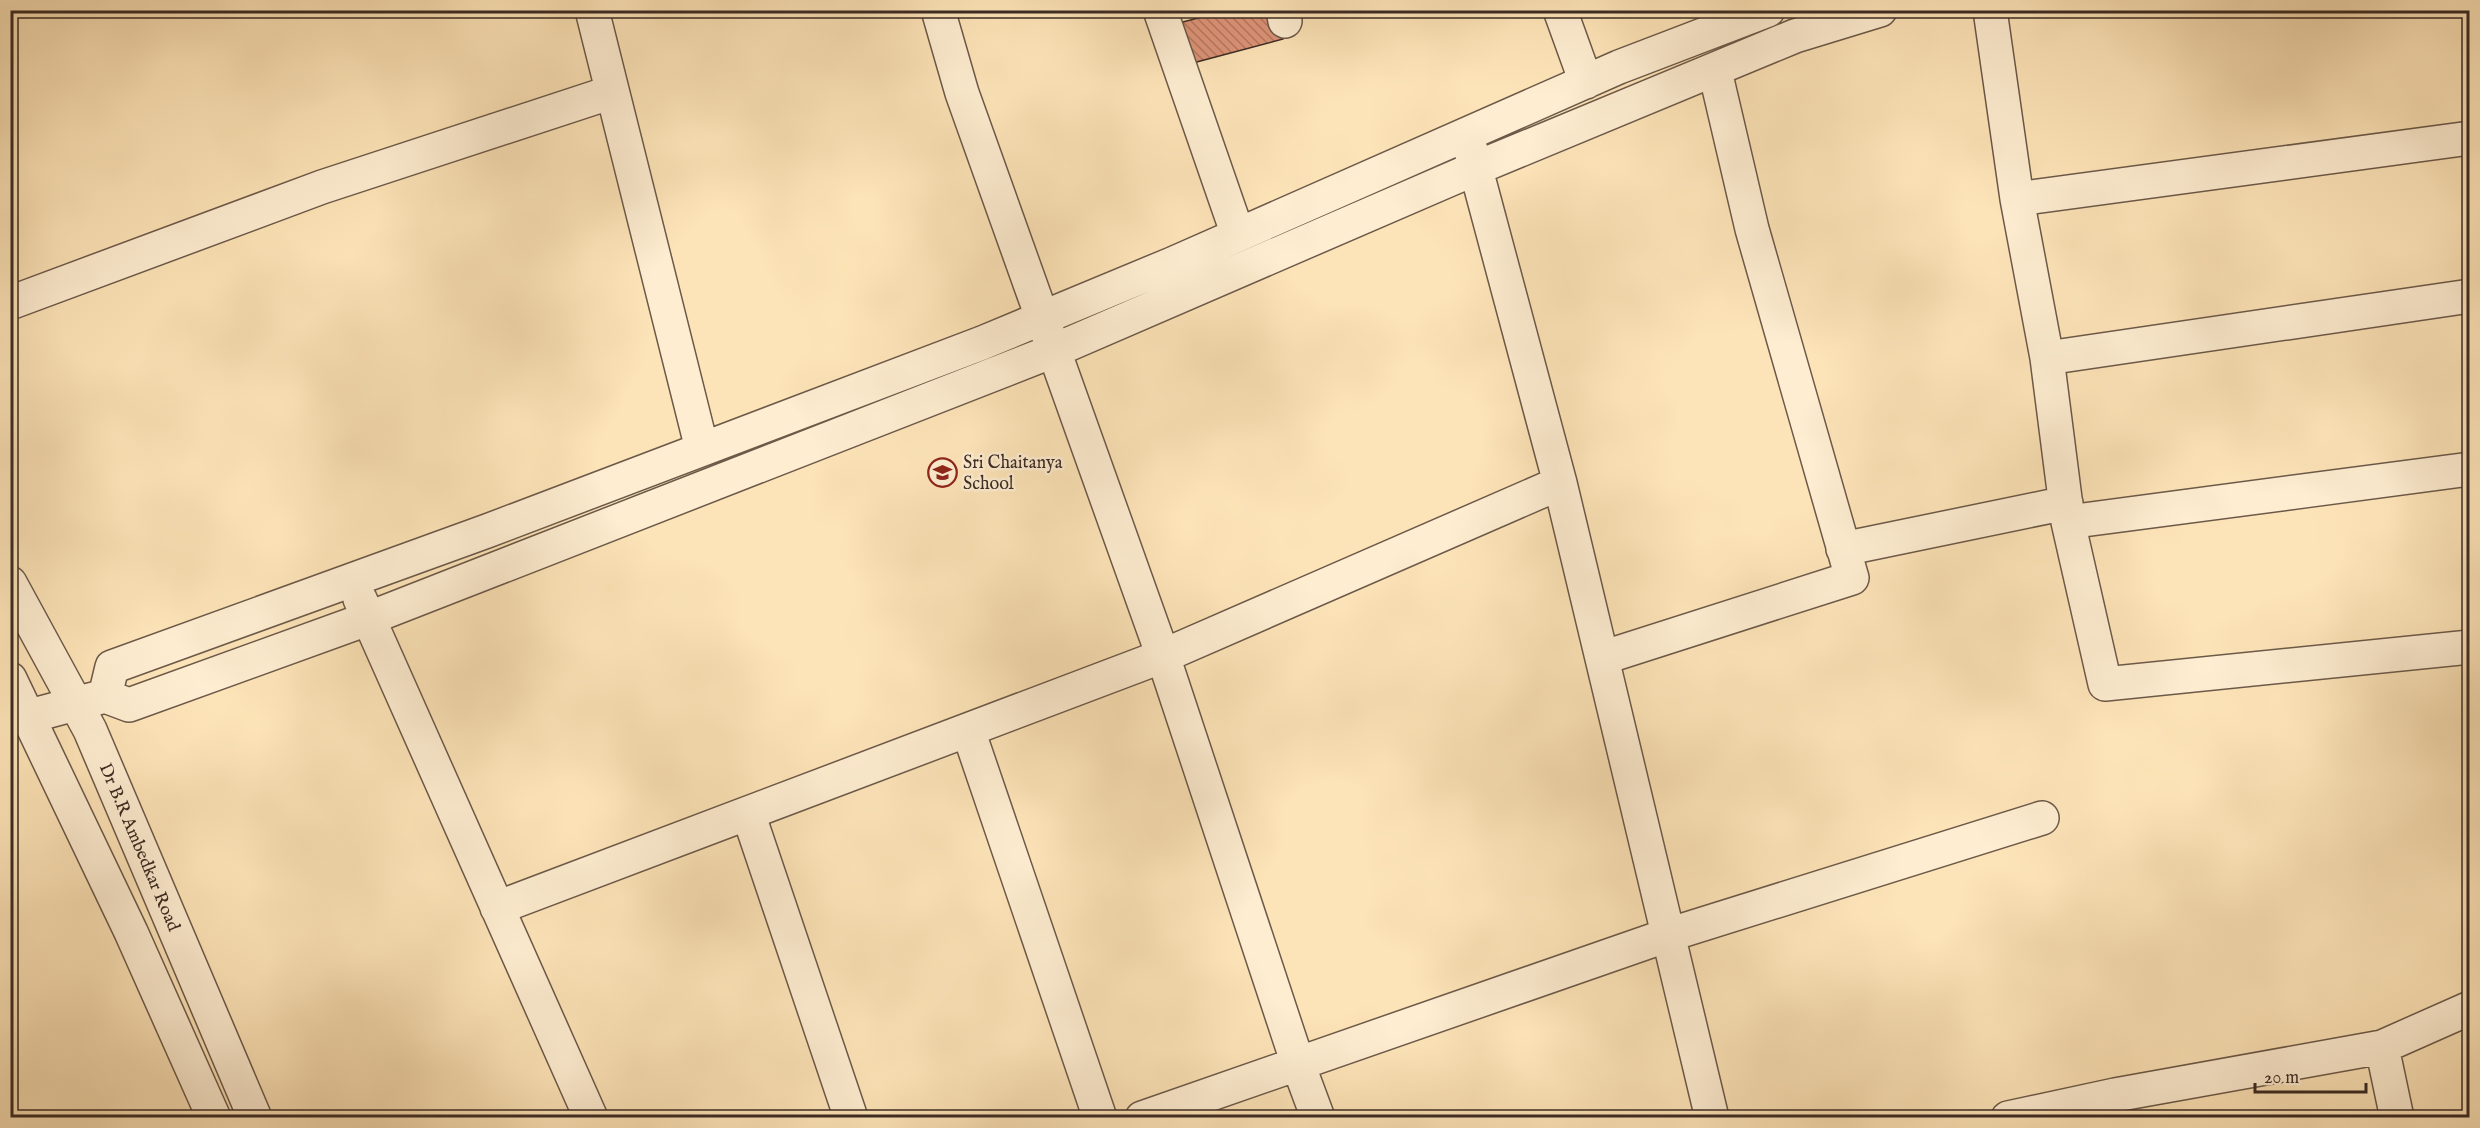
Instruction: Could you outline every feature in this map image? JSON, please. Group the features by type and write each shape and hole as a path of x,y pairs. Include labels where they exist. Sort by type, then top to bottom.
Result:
{"street":[{"path":"592,10 702,449"},
{"path":"938,10 962,93 1163,656 1318,1118"},
{"path":"1160,10 1238,235"},
{"path":"1560,10 1586,82"},
{"path":"90,700 112,667 354,581 982,343 1238,235 1586,82 1768,10"},
{"path":"20,718 90,700 129,705 367,619 1053,351 1474,169 1795,36 1880,10"},
{"path":"1990,10 2017,199 2047,358 2067,512 2105,684 2469,647"},
{"path":"1602,658 1852,578 1752,229 1715,71"},
{"path":"10,303 322,187 612,92"},
{"path":"1467,133 1474,169 1560,483 1712,1118"},
{"path":"2017,199 2469,138"},
{"path":"2047,358 2469,297"},
{"path":"1843,549 2067,512 2469,469"},
{"path":"497,908 1163,656 1560,483"},
{"path":"354,581 367,619 591,1118"},
{"name":"Dr B.R Ambedkar Road","path":"10,583 90,700 90,730 255,1118"},
{"path":"10,679 20,718 40,743 131,932 214,1118"},
{"path":"968,730 1100,1118"},
{"path":"748,813 851,1118"},
{"path":"1142,1118 1668,935 2042,818"},
{"path":"2008,1118 2115,1095 2382,1047 2469,1008"},
{"path":"2382,1047 2397,1118"}],"building":[{"path":"1228,10 1275,10 1283,39 1189,64 1179,23"}],"place":[{"name":"Sri Chaitanya School","path":"942,472"}]}
